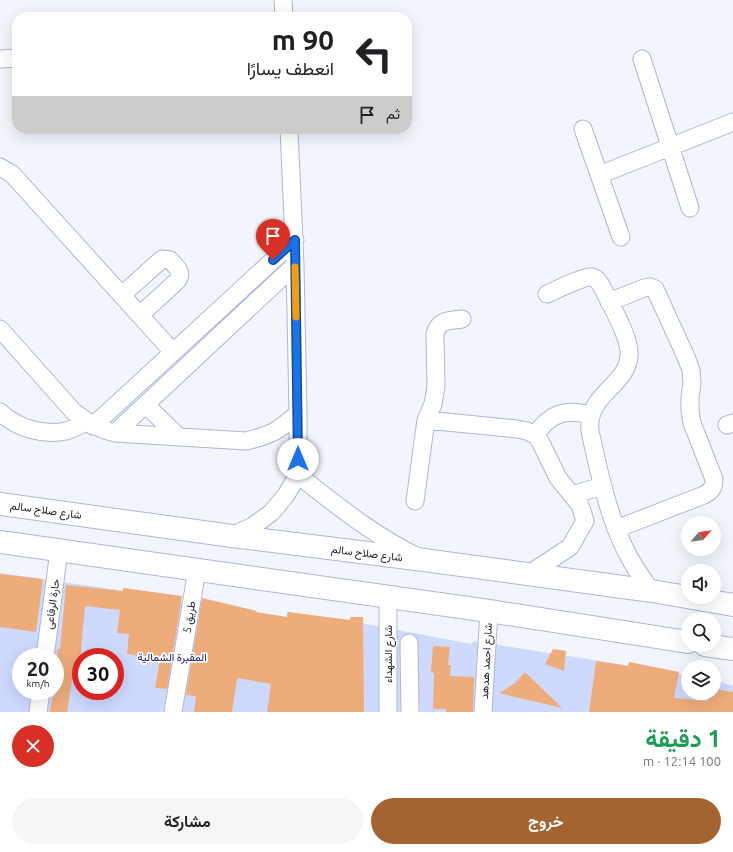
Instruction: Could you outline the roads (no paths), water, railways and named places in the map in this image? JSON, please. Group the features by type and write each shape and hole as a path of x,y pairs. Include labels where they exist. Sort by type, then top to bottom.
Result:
{"highway":[{"name":"شارع صلاح سالم","path":"0,504 232,536 730,600"},
{"path":"0,542 489,611 681,641"},
{"path":"721,648 733,650"}],"street":[{"path":"283,0 284,12"},
{"path":"0,58 12,58"},
{"path":"642,59 690,208"},
{"path":"599,175 670,147 731,127"},
{"path":"583,129 621,237"},
{"path":"232,536 253,526 272,512 286,495 298,475 295,240 289,134"},
{"path":"0,167 12,174 174,352"},
{"path":"0,412 5,417 24,428 45,433 90,424 174,352 295,240"},
{"path":"122,295 162,259 170,260 179,269 180,278 140,315"},
{"path":"115,433 295,266"},
{"path":"547,294 583,278 591,277 597,280 609,302 628,344 629,356 626,367 620,377 594,407 590,415 589,423 602,486 613,522 634,567 652,591"},
{"path":"584,521 613,522 704,495 710,492 714,486 714,478 692,423 690,397 692,383 690,370 686,357 658,294 655,289 650,287 609,302"},
{"path":"415,501 426,420 433,404 436,387 435,334 441,323 462,319"},
{"path":"0,329 73,410 90,424 104,431 115,433 246,441 265,436 283,427 298,413"},
{"path":"146,405 179,437"},
{"path":"535,435 542,425 553,417 565,412 578,412 590,415"},
{"path":"426,420 527,431 535,435 544,448 558,478 580,505 584,521 570,547 529,574"},
{"path":"298,475 374,531 424,560"},
{"path":"572,495 602,486"},
{"name":"حارة الرفاعى","path":"46,648 60,550"},
{"name":"طريق 5","path":"173,712 197,570"},
{"name":"شارع الشهداء","path":"388,597 388,712"},
{"name":"شارع احمد هدهد","path":"483,712 489,611"},
{"name":"شارع الشهداء","path":"409,643 410,712"},
{"path":"38,712 40,700"}],"park label":[{"name":"المقبرة الشمالية","path":"172,657"}]}
